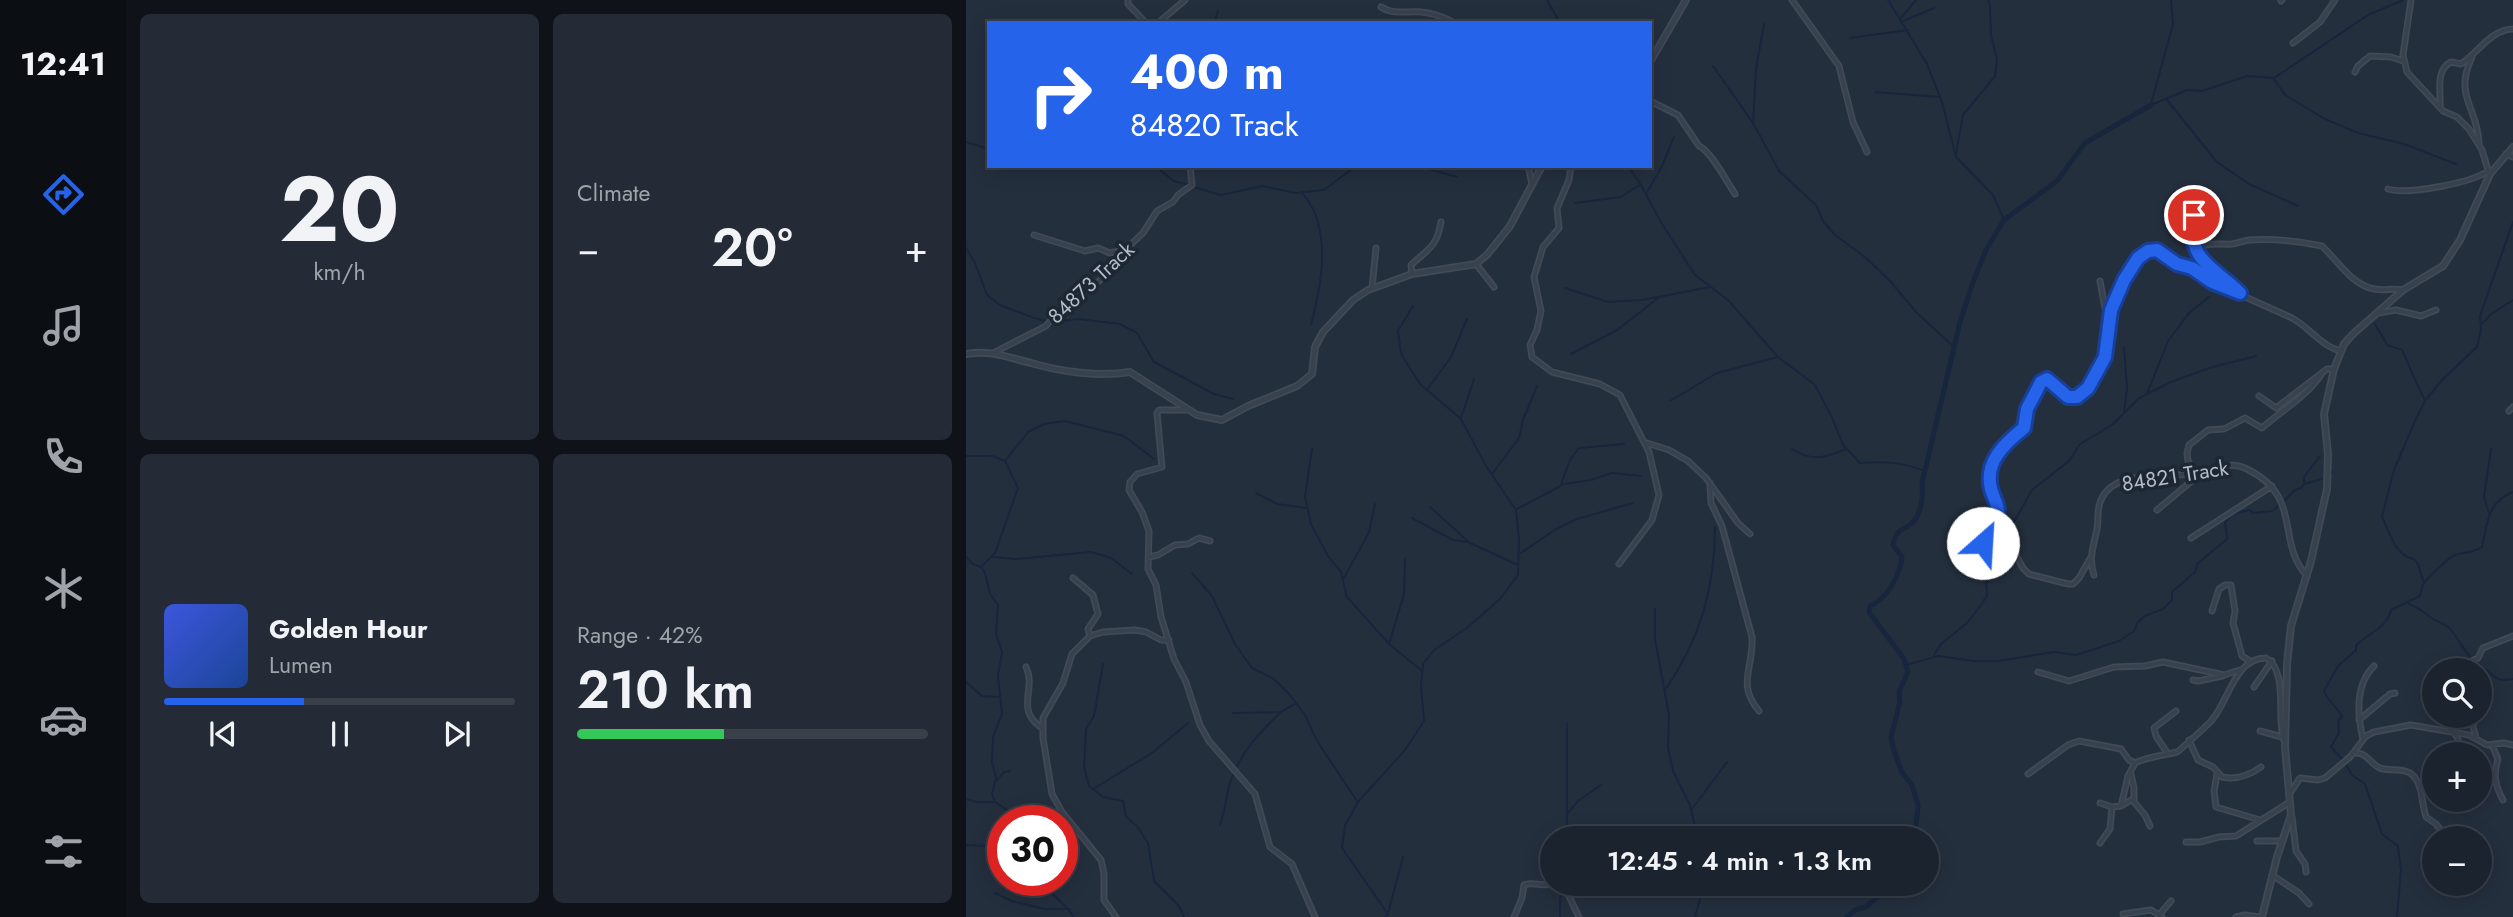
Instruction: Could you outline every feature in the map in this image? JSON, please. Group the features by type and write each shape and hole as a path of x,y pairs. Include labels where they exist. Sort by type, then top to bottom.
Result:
{"street":[{"path":"1128,0 1128,5 1144,21"},
{"path":"1160,21 1185,0"},
{"path":"1652,59 1686,0"},
{"path":"1792,0 1839,66 1853,122 1867,152"},
{"path":"2293,43 2320,22 2335,0"},
{"path":"2412,0 2403,61 2411,78 2448,114 2458,117 2479,145 2489,172"},
{"path":"1381,7 1397,12 1434,13 1451,21"},
{"path":"2440,107 2440,83 2444,67 2451,62 2461,64 2492,35 2513,29"},
{"path":"2473,55 2464,92 2479,136 2479,145"},
{"path":"2355,72 2370,56 2403,61"},
{"path":"1652,103 1682,119 1735,194"},
{"path":"2284,739 2291,626 2317,539 2327,489 2328,454 2324,414 2334,369 2341,351 2353,334 2403,290 2443,266 2460,240 2489,172 2513,147"},
{"path":"2506,154 2513,157"},
{"name":"84873 Track","path":"995,352 1046,326 1060,309 1102,277 1143,233 1157,211 1173,202 1191,186 1190,168"},
{"path":"1528,168 1532,186"},
{"path":"966,354 995,352 1032,364 1108,376 1130,372 1197,415 1222,420 1305,381 1313,371 1315,347 1323,332 1353,300 1372,288 1412,274 1476,264 1503,236 1541,168"},
{"path":"1571,168 1558,208 1559,228 1543,247 1534,277 1541,312 1530,351 1535,360 1552,372 1600,384 1618,393 1645,442 1658,500 1652,520 1619,564"},
{"path":"2388,189 2404,191 2454,184 2489,172"},
{"path":"2194,215 2192,227 2195,250 2201,261 2240,293"},
{"path":"1412,274 1411,265 1432,248 1441,222"},
{"path":"1034,235 1085,251 1098,248 1110,253 1125,250"},
{"path":"2195,250 2216,242 2233,244 2245,240 2280,239 2322,246 2350,275 2365,286 2403,290"},
{"path":"1372,288 1376,248"},
{"path":"2091,557 2079,578 2073,584 2068,584 2029,574 2008,541 1991,546 1983,543 1983,533 1998,510 1990,485 1995,456 2010,438 2024,428 2027,409 2041,382 2047,379 2061,393 2071,398 2077,397 2088,388 2105,357 2115,298 2132,265 2142,255 2153,250 2177,264 2192,268 2212,282 2303,324 2327,345 2341,351"},
{"path":"1476,264 1494,288"},
{"path":"2100,281 2105,308 2110,317"},
{"path":"2376,313 2396,310 2420,316 2436,310"},
{"path":"2157,510 2199,474 2188,461 2188,447 2205,431 2219,430 2248,419 2262,428 2279,412 2303,397 2327,369 2334,369"},
{"path":"2259,396 2273,407 2279,406 2322,375"},
{"path":"2268,404 2273,412 2279,412"},
{"path":"2509,411 2513,407"},
{"path":"1190,410 1159,410 1157,413 1162,467 1158,470 1144,470 1132,477 1130,482 1131,496 1142,512 1149,531 1148,569 1156,585 1161,617 1174,659 1186,682 1200,725 1209,741 1255,794 1270,847 1292,864 1315,917"},
{"path":"1645,442 1682,456 1701,472 1750,534"},
{"name":"84821 Track","path":"2094,575 2091,557 2099,505 2103,494 2111,487 2136,478 2199,474 2220,465 2248,469 2272,486"},
{"path":"1710,483 1711,503 1722,526 1752,637 1753,651 1746,688 1747,695 1759,711"},
{"path":"2191,538 2272,486 2284,506 2295,556 2306,576"},
{"path":"1149,557 1199,538 1210,541"},
{"path":"1073,578 1093,595 1098,614 1088,629 1090,636"},
{"path":"2213,611 2213,601 2219,589 2231,585 2234,623 2242,656 2250,661"},
{"path":"1116,917 1104,900 1101,860 1062,812 1052,794 1042,728 1045,712 1063,683 1072,654 1090,636 1103,632 1135,630 1164,641 1169,640"},
{"path":"2478,658 2483,648 2513,636"},
{"path":"2121,806 2135,763 2153,756 2180,751 2211,722 2250,661 2266,658 2276,667 2279,680 2295,848 2305,864 2306,872"},
{"path":"2254,687 2272,661"},
{"path":"2038,672 2069,681 2114,667 2145,666 2163,662 2224,675"},
{"path":"2363,739 2359,702 2364,679 2374,666"},
{"path":"1027,667 1030,677 1026,697 1027,709 1034,722 1042,728"},
{"path":"2193,680 2203,681 2242,670"},
{"path":"2359,720 2390,694 2395,693"},
{"path":"2168,754 2155,736 2154,728 2176,711"},
{"path":"2290,793 2300,778 2325,778 2354,753 2363,739 2374,732 2411,725 2469,735 2483,742"},
{"path":"2451,728 2458,742"},
{"path":"2474,728 2477,740"},
{"path":"2260,730 2284,739"},
{"path":"2189,740 2198,760 2213,767 2222,777 2234,778 2250,774 2261,767"},
{"path":"2028,774 2068,745 2079,741 2121,749 2129,760 2135,763"},
{"path":"2503,800 2496,784 2498,759 2492,745 2513,745"},
{"path":"2354,753 2363,753 2382,769 2402,770 2415,775 2426,817 2438,826"},
{"path":"2130,772 2134,788 2133,799 2150,826"},
{"path":"2217,772 2213,796 2216,807 2260,820"},
{"path":"2099,803 2112,807 2121,806 2133,799"},
{"path":"2186,842 2236,836 2291,800"},
{"path":"2100,844 2110,829 2112,807"},
{"path":"2236,917 2261,917 2291,815"},
{"path":"2257,841 2284,841"},
{"path":"2272,875 2299,893 2309,904"},
{"path":"1514,917 1525,884 1540,886"},
{"path":"1569,896 1579,917"},
{"path":"2123,914 2151,910 2161,915 2171,901"}],"waterway":[{"path":"1547,0 1559,21"},
{"path":"1888,0 1927,64 1942,102 1956,157 1993,195 2004,220"},
{"path":"1901,18 1916,0"},
{"path":"1956,154 1963,115 1995,76 1997,60 1991,35 1988,0"},
{"path":"2151,104 2173,24 2171,0"},
{"path":"2151,105 2187,90 2202,91 2247,76 2274,78 2368,15 2403,0"},
{"path":"1903,21 1934,8"},
{"path":"1215,21 1218,11"},
{"path":"1753,123 1756,69 1764,24"},
{"path":"1850,38 1908,30"},
{"path":"1713,66 1753,123 1779,171 1816,205 1823,221 1835,235 1865,257 1916,312 1955,348"},
{"path":"2274,79 2285,95 2325,119 2358,133 2404,144 2456,164"},
{"path":"1875,92 1940,97"},
{"path":"2167,100 2217,162 2249,184 2298,206"},
{"path":"1916,826 1918,805 1912,785 1902,772 1891,737 1900,702 1899,692 1908,672 1904,659 1869,612 1870,606 1888,592 1899,571 1902,557 1893,545 1899,532 1917,517 1920,508 1922,483 1960,322 1973,282 1986,250 2004,220 2057,181 2085,143 2151,105"},
{"path":"1647,192 1674,137"},
{"path":"966,142 987,148"},
{"path":"1158,168 1174,181 1188,185"},
{"path":"1193,187 1221,195 1262,186 1296,193 1324,190 1353,168"},
{"path":"1425,168 1457,177"},
{"path":"1629,168 1695,275 1728,300 1778,357 1814,384 1843,445 1860,463 1893,463 1925,471"},
{"path":"1575,203 1620,197 1640,185"},
{"path":"1302,192 1315,213 1322,243 1320,284 1311,325"},
{"path":"2424,583 2418,564 2397,548 2382,516 2394,470 2425,401 2442,380 2477,347 2481,330 2480,316 2513,222"},
{"path":"966,248 987,295 1000,305 1051,322 1079,319 1120,324 1137,333 1154,362 1214,394 1233,399"},
{"path":"1565,288 1608,302 1642,300 1710,287"},
{"path":"1571,354 1617,330 1661,296"},
{"path":"2147,394 2168,341 2189,313 2209,297"},
{"path":"2481,325 2491,314 2513,300"},
{"path":"1385,917 1388,914 1342,848 1345,825 1358,802 1405,750 1424,721 1421,686 1423,664 1434,650 1468,627 1500,599 1518,575 1519,539 1516,510 1486,466 1461,419 1420,384 1401,354 1398,331 1413,306"},
{"path":"1427,390 1451,357 1467,319"},
{"path":"2375,324 2387,345 2402,350 2425,400"},
{"path":"2124,347 2127,387 2124,412"},
{"path":"2006,536 2032,490 2069,461 2080,444 2112,425 2139,398 2171,382 2209,368 2256,356"},
{"path":"1670,401 1717,373 1778,357"},
{"path":"1461,418 1474,379"},
{"path":"1492,474 1519,438 1523,420 1537,386"},
{"path":"1005,461 1028,432 1044,424 1065,421 1124,436 1154,459"},
{"path":"1561,484 1570,460 1579,448 1624,444"},
{"path":"1312,448 1305,497 1311,524 1328,556 1341,572 1347,597 1389,644 1421,670"},
{"path":"1792,449 1812,457 1832,455 1846,449"},
{"path":"2489,513 2484,497 2491,449"},
{"path":"966,456 992,456 1005,461 1018,488 995,553 981,567"},
{"path":"2304,483 2304,477 2320,456"},
{"path":"1517,509 1564,484 1591,480 1612,473 1641,476"},
{"path":"2284,501 2304,484 2325,478"},
{"path":"2343,760 2331,747 2339,733 2338,721 2342,717 2324,691 2338,666 2356,650 2361,641 2385,622 2391,610 2420,596 2422,586 2447,560 2482,547 2493,507 2504,496 2513,492"},
{"path":"1256,493 1277,504 1307,508"},
{"path":"1521,553 1556,529 1577,519 1633,503"},
{"path":"1343,580 1369,532 1375,504"},
{"path":"1906,665 1938,656 1998,661 2054,652 2076,655 2119,641 2134,631 2145,616 2163,609 2172,600 2172,592 2195,572 2198,563 2227,539 2225,522 2231,516 2250,510 2253,513 2272,511 2281,504"},
{"path":"1430,507 1470,543 1518,565"},
{"path":"1412,518 1453,540 1468,542"},
{"path":"1665,690 1688,652 1703,613 1712,571 1715,527"},
{"path":"1934,655 1941,644 1967,623 1981,605 1987,595 1986,584 2004,543"},
{"path":"993,557 1015,559 1091,552 1111,558 1132,574"},
{"path":"966,557 981,567 990,594 998,605 996,634 1002,652 998,676 1002,714 993,737 992,762 996,778 992,794 999,805"},
{"path":"1389,644 1404,594 1405,559"},
{"path":"1192,573 1212,596 1235,644 1252,668 1274,679 1305,715 1317,741 1357,801"},
{"path":"2409,604 2450,629 2471,658"},
{"path":"1655,609 1655,639 1669,715 1668,748 1673,771 1690,805 1695,826"},
{"path":"1103,664 1094,716 1086,729 1084,767 1089,786 1103,797 1123,801 1126,817 1137,826 1148,843 1154,881 1179,906 1184,917"},
{"path":"2492,674 2501,680 2513,679"},
{"path":"966,682 982,696 998,697"},
{"path":"1233,713 1281,712 1296,703"},
{"path":"1220,825 1230,783 1239,762 1258,736 1281,712"},
{"path":"1093,789 1152,753 1188,723"},
{"path":"1567,724 1567,826"},
{"path":"1692,809 1727,762"},
{"path":"2345,763 2352,775 2365,784 2382,834 2398,846 2401,870 2397,917"},
{"path":"995,782 1004,772 1010,771"},
{"path":"1567,814 1578,801 1601,785"},
{"path":"966,799 995,802"},
{"path":"966,845 987,846"},
{"path":"1388,913 1403,857"},
{"path":"1001,896 1044,909 1070,909"},
{"path":"1055,896 1073,917"},
{"path":"1560,917 1561,896"},
{"path":"1695,917 1700,896"},
{"path":"1847,917 1855,910 1866,907 1878,896"}],"route":[{"path":"1983,543 1983,533 1998,510 1990,485 1995,456 2010,438 2024,428 2027,409 2044,379 2071,398 2077,397 2088,388 2105,357 2115,298 2138,258 2148,251 2157,250 2169,260 2192,268 2212,282 2240,293 2198,256 2192,227 2194,215"}]}
